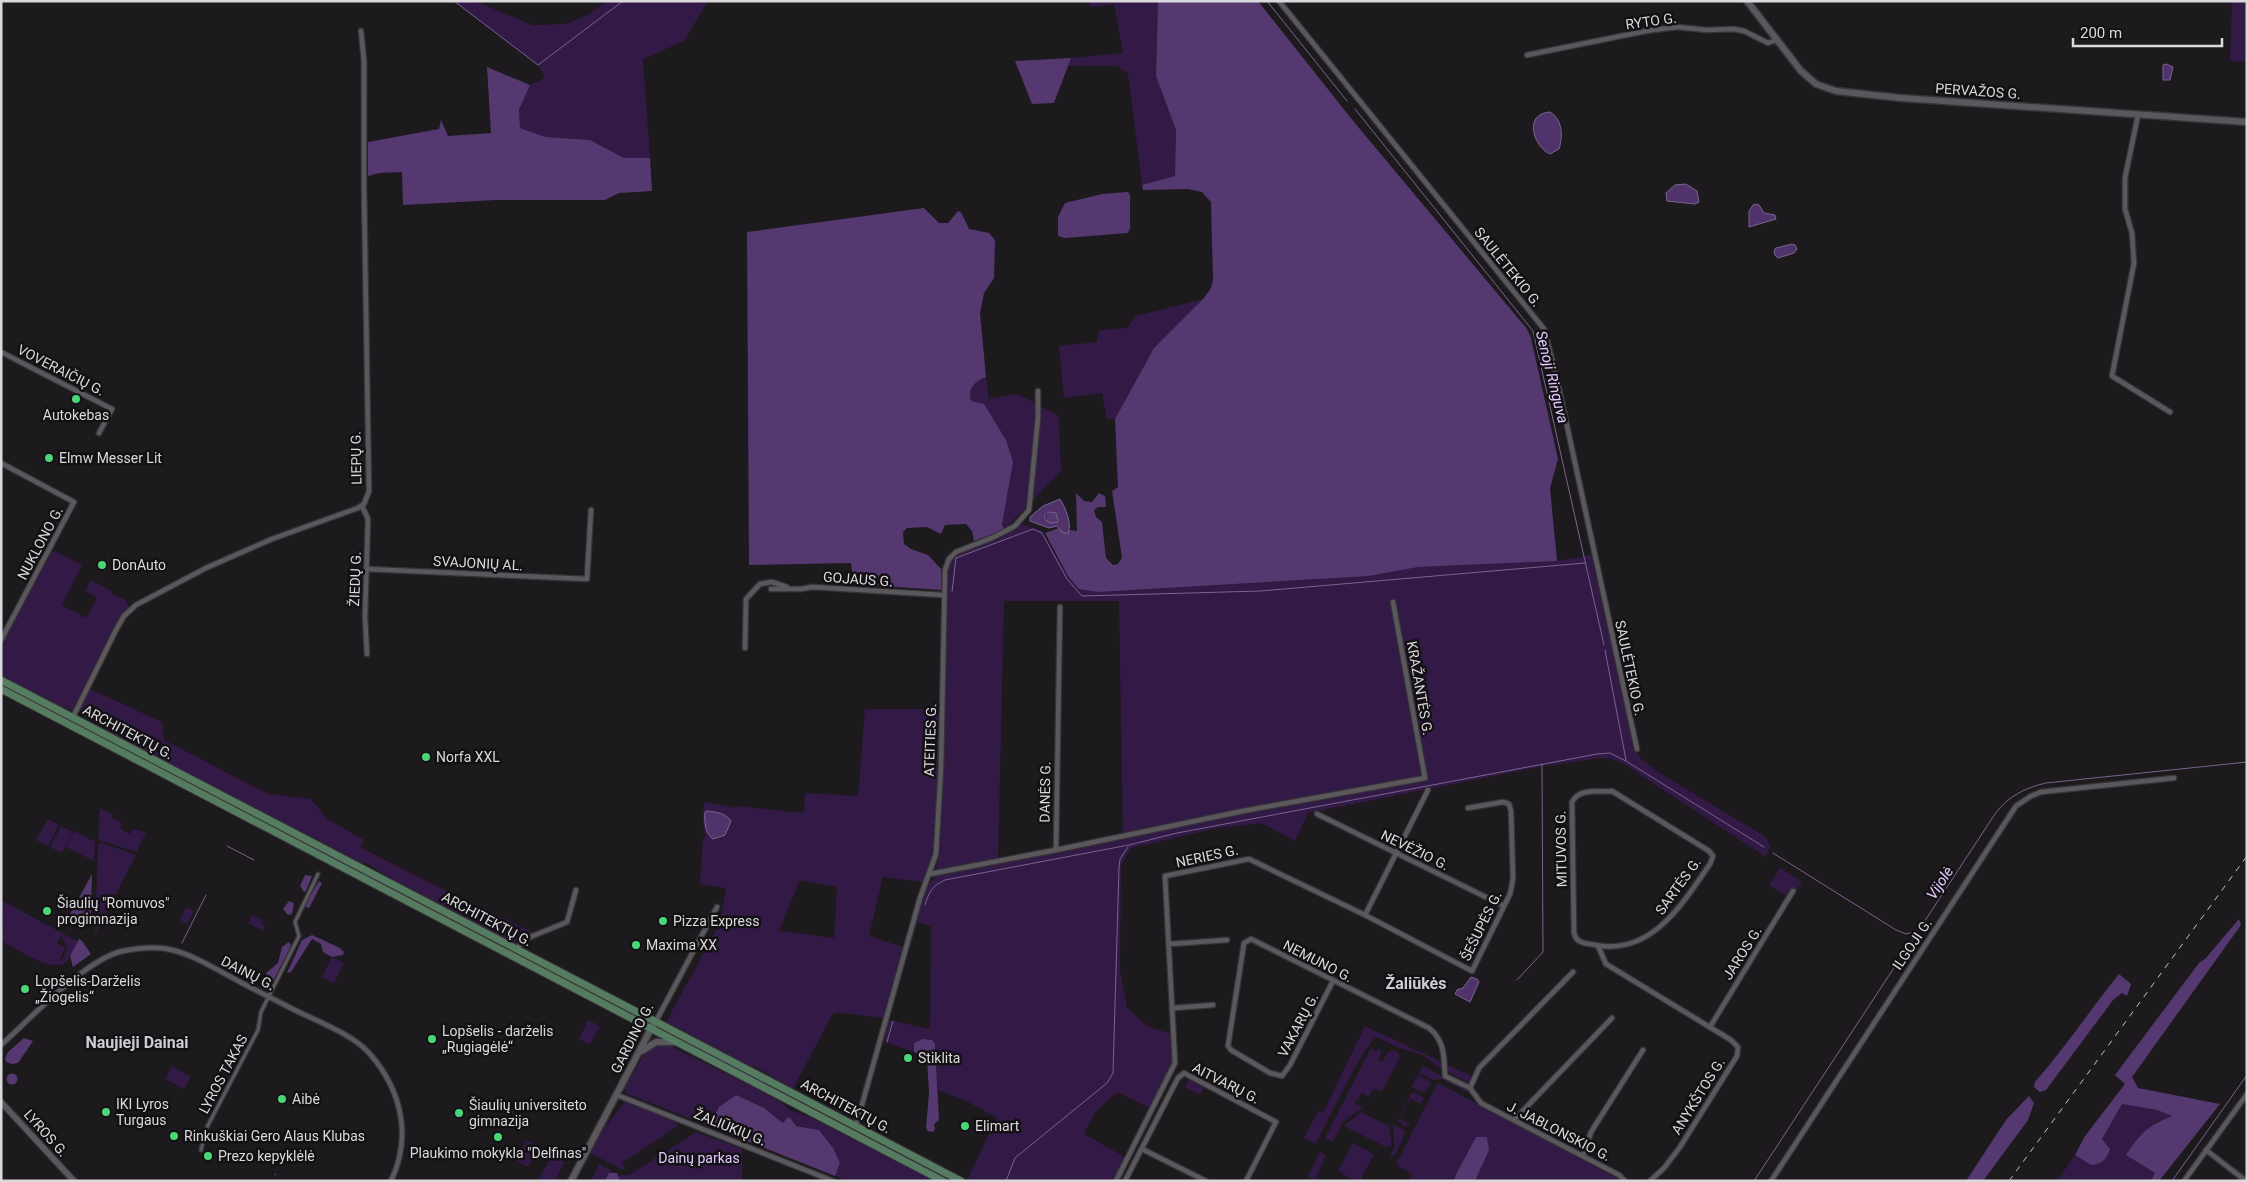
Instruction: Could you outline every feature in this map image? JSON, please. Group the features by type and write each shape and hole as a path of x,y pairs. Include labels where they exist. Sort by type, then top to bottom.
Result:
{"main road":[{"name":"PERVAŽOS G.","path":"1747,1 1808,78 1821,87 1836,92 2247,122"},
{"name":"ARCHITEKTŲ G.","path":"1,680 961,1181"},
{"name":"ARCHITEKTŲ G.","path":"1,690 943,1181"},
{"path":"145,764 148,757"},
{"path":"507,953 514,947"},
{"name":"GARDINO G.","path":"571,1181 656,1021"},
{"path":"638,1055 652,1043 677,1042"},
{"path":"854,1134 856,1126"}],"street":[{"name":"SAULĖTEKIO G.","path":"1279,1 1544,329 1556,375 1599,580 1638,749"},
{"name":"RYTO G.","path":"1527,55 1666,28 1733,29 1744,31 1768,43 1776,40"},
{"name":"LIEPŲ G.","path":"361,31 364,61 368,487 366,500 362,506"},
{"path":"2138,115 2125,178 2125,210 2132,233 2134,263 2112,376 2170,412"},
{"name":"VOVERAIČIŲ G.","path":"1,352 112,409 99,433"},
{"name":"ATEITIES G.","path":"856,1126 920,898 936,854 941,767 945,570 953,555 1015,526 1029,510 1038,418 1038,391"},
{"name":"NUKLONO G.","path":"1,463 74,502 1,640"},
{"name":"ŽIEDŲ G.","path":"362,506 368,519 367,654"},
{"path":"73,717 120,623 136,605 223,560 362,506"},
{"name":"SVAJONIŲ AL.","path":"367,569 587,579 591,510"},
{"path":"745,648 746,599 760,584 772,582 790,589"},
{"name":"GOJAUS G.","path":"771,589 812,587 943,595"},
{"name":"KRAŽANTĖS G.","path":"1056,850 1243,811 1425,778 1392,602"},
{"name":"DANĖS G.","path":"1056,850 1060,607"},
{"name":"ILGOJI G.","path":"1771,1181 2016,806 2031,796 2047,791 2174,778"},
{"path":"1365,915 1428,790"},
{"name":"MITUVOS G.","path":"1576,940 1574,933 1572,802 1575,796 1582,792 1616,792 1709,851 1713,856"},
{"name":"ŠEŠUPĖS G.","path":"1437,953 1472,971 1510,894 1513,880 1512,811 1509,804 1503,802 1468,808"},
{"name":"NEVĖŽIO G.","path":"1318,814 1504,906"},
{"path":"930,874 1056,850"},
{"name":"SARTĖS G.","path":"1576,940 1598,946 1633,942 1656,931 1681,906 1710,864 1713,856"},
{"name":"NERIES G.","path":"1116,1181 1175,1063 1166,876 1249,859 1365,915 1437,953"},
{"name":"LYROS TAKAS","path":"201,1150 206,1129 258,1030 261,1012 299,936 295,922 318,874"},
{"path":"514,947 523,940 567,922 576,890"},
{"name":"JAROS G.","path":"1710,1027 1793,891"},
{"name":"GARDINO G.","path":"656,1021 717,907"},
{"name":"NEMUNO G.","path":"1228,1046 1244,943 1251,939 1435,1032 1443,1046 1445,1076 1470,1088"},
{"path":"1169,944 1227,940"},
{"path":"1598,946 1606,964 1710,1027"},
{"name":"DAINŲ G.","path":"1,1045 87,969 104,958 123,951 154,948 174,951 269,997 357,1043 369,1053 392,1091 403,1128 400,1158 391,1181"},
{"path":"1470,1088 1479,1068 1573,972"},
{"name":"VAKARŲ G.","path":"1228,1046 1231,1050 1270,1073 1282,1076 1290,1065 1333,982"},
{"path":"1173,1008 1213,1005"},
{"path":"1514,1120 1612,1018"},
{"name":"ANYKŠTOS G.","path":"1650,1181 1664,1168 1680,1147 1736,1056 1738,1047 1731,1040 1710,1027"},
{"path":"1583,1156 1591,1132 1643,1050"},
{"name":"AITVARŲ G.","path":"1125,1181 1178,1078 1184,1073 1276,1122 1246,1181"},
{"name":"J. JABLONSKIO G.","path":"1470,1088 1481,1103 1619,1175 1625,1181"},
{"path":"2184,1181 2247,1094"},
{"name":"ŽALIŪKIŲ G.","path":"617,1095 833,1181"},
{"name":"LYROS G.","path":"1,1102 74,1181"},
{"path":"1142,1149 1206,1181"},
{"path":"2206,1150 2246,1181"}],"green space":[{"path":"454,1 475,1 533,25 565,24 586,16 607,1 708,1 684,41 643,59 650,158 624,158 590,140 545,137 520,128 519,110 530,85 545,78 538,65"},
{"path":"1090,1 1158,1 1156,76 1176,130 1175,176 1142,185 1128,74 1117,66 1068,66 1071,58 1123,53 1114,4 1090,7"},
{"path":"2232,1 2247,1 2247,62 2230,61"},
{"path":"1203,299 1154,348 1115,419 1107,419 1102,393 1064,398 1059,346 1097,342 1099,330 1127,328 1136,316"},
{"path":"986,377 989,399 1018,394 1059,416 1061,471 1004,530 969,396 974,384"},
{"path":"1020,524 1041,530 1068,576 1098,592 1369,576 1418,567 1557,561 1591,555 1633,742 1640,758 1658,772 1766,837 1770,847 1766,857 1624,764 1611,759 1600,758 1539,767 1308,813 1295,841 1261,823 1218,828 1131,848 1121,865 1120,970 1127,1008 1149,1027 1172,1034 1172,1063 1168,1075 1149,1108 1118,1092 1096,1111 1084,1134 1125,1157 1113,1181 969,1181 967,1180 997,1118 966,1101 938,1090 935,1044 914,1043 914,1052 884,1042 889,1020 930,1029 931,926 915,921 925,890 938,875 1123,839 1119,601 1004,601 998,859 940,870 936,868 940,851 946,622 948,576 951,560 960,553 1013,530"},
{"path":"55,551 82,565 62,605 86,618 97,598 85,591 91,580 112,591 111,593 125,600 129,606 75,708 72,710 58,706 1,676 1,646 52,552"},
{"path":"1,683 143,758 1,686"},
{"path":"90,689 162,722 164,739 166,741 268,794 311,799 327,819 364,840 360,847 532,932 524,934 514,943 398,883 370,865 357,861 122,739 80,713 80,706"},
{"path":"865,709 941,709 933,860 923,882 883,877 869,936 903,947 883,1018 836,1012 832,1015 793,1089 756,1067 745,1064 666,1022 720,923 726,888 700,884 703,838 705,837 703,821 704,802 735,808 736,806 804,813 805,793 858,796","holes":["708,811 718,812 731,821 719,838 708,836 705,824","800,880 837,887 834,938 779,931"]},
{"path":"148,760 507,947 507,948 149,762"},
{"path":"100,808 113,815 112,818 122,823 120,828 130,834 133,829 146,832 137,852 98,840"},
{"path":"48,819 59,825 48,846 36,840"},
{"path":"61,826 73,832 62,853 50,847"},
{"path":"74,831 95,842 94,861 66,847"},
{"path":"99,842 136,855 95,934 98,844"},
{"path":"1780,868 1802,882 1796,891 1792,889 1787,896 1769,885"},
{"path":"1,900 77,941 68,960 60,965 52,965 34,959 1,941 1,936 5,933 1,931 3,912 1,913 1,908 5,906 1,904","holes":["61,936 67,947 64,957 59,961 65,948 57,943"]},
{"path":"186,907 194,911 187,924 180,920"},
{"path":"252,915 263,920 261,924 265,926 263,931 248,923"},
{"path":"512,950 646,1020 646,1021 512,952"},
{"path":"332,957 344,963 334,983 322,977"},
{"path":"588,1020 600,1026 590,1045 579,1039"},
{"path":"1365,1026 1471,1076 1469,1083 1437,1066 1423,1055 1399,1048 1377,1037 1371,1042 1364,1053 1316,1144 1304,1138 1318,1111 1323,1113"},
{"path":"661,1029 821,1111 659,1031"},
{"path":"664,1043 775,1097 790,1110 810,1117 934,1181 847,1181 835,1176 840,1163 819,1130 784,1123 764,1108 736,1095 719,1107 709,1126 625,1093 625,1087 647,1049 650,1046"},
{"path":"1371,1048 1376,1052 1378,1048 1382,1051 1378,1060 1382,1062 1387,1053 1393,1050 1398,1052 1400,1057 1382,1091 1373,1089 1369,1097 1362,1093 1354,1104 1363,1107 1342,1123 1333,1142 1325,1138"},
{"path":"172,1066 191,1077 184,1089 165,1079"},
{"path":"1423,1066 1471,1092 1471,1094 1442,1079 1433,1080 1419,1073"},
{"path":"1418,1075 1432,1082 1425,1093 1411,1087"},
{"path":"1189,1079 1204,1087 1200,1095 1185,1087"},
{"path":"1437,1084 1622,1181 1475,1181 1476,1137 1456,1173 1454,1181 1409,1181 1412,1174 1398,1166 1397,1162"},
{"path":"1414,1092 1424,1098 1421,1104 1410,1099 1400,1119 1410,1124 1405,1127 1398,1121 1411,1094"},
{"path":"626,1101 677,1121 678,1126 622,1163 625,1169 623,1170 590,1153 604,1128"},
{"path":"2122,1104 2157,1110 2172,1116 2156,1122 2126,1155 2155,1173 2151,1181 2057,1181 2075,1155 2091,1165 2108,1146 2102,1139"},
{"path":"1361,1112 1389,1126 1392,1146 1389,1145 1388,1148 1344,1126"},
{"path":"1393,1124 1404,1130 1405,1134 1395,1155 1389,1157 1394,1148"},
{"path":"859,1130 954,1181 949,1181 858,1133"},
{"name":"Dainų parkas","path":"696,1132 742,1149 742,1181 591,1181 599,1164 618,1175 629,1175"},
{"path":"526,1140 538,1146 528,1167 516,1161"},
{"path":"1353,1143 1374,1154 1360,1181 1356,1181 1338,1171"},
{"path":"1320,1152 1326,1155 1315,1181 1308,1176"},
{"path":"553,1154 565,1162 555,1181 542,1181 539,1178"}],"shaded area":[{"path":"1158,1 1258,1 1354,122 1527,329 1531,338 1558,459 1550,488 1557,561 1418,567 1369,576 1098,592 1079,589 1068,576 1045,533 1059,528 1062,532 1068,534 1069,530 1077,531 1076,493 1084,501 1092,502 1099,493 1105,496 1106,507 1098,507 1094,510 1096,517 1102,522 1106,558 1113,565 1118,564 1122,558 1112,491 1118,487 1115,419 1154,348 1203,299 1211,288 1213,280 1211,202 1202,192 1188,189 1143,190 1142,185 1175,176 1176,130 1156,76"},
{"path":"1071,58 1054,103 1032,104 1015,61"},
{"path":"2166,64 2173,67 2170,80 2163,80 2163,65"},
{"path":"487,67 530,85 519,110 520,128 545,137 590,140 624,158 650,158 652,191 619,193 605,200 496,200 403,205 402,172 379,173 368,176 368,142 439,129 441,120 448,136 491,133"},
{"path":"1550,112 1560,124 1561,139 1559,149 1550,154 1544,150 1535,138 1534,124 1536,118"},
{"path":"1686,184 1697,191 1699,202 1695,204 1667,201 1666,193 1675,185"},
{"path":"1128,192 1130,195 1130,228 1128,233 1065,238 1058,236 1058,217 1065,203 1102,194"},
{"path":"1754,204 1759,205 1764,213 1775,215 1776,219 1749,227 1749,211"},
{"path":"924,208 939,223 948,223 958,211 961,212 969,229 989,233 995,240 994,278 984,293 980,313 986,377 973,386 970,396 971,401 984,404 1006,440 1013,462 1002,524 1004,530 974,541 972,531 966,524 945,525 941,534 927,527 907,528 903,532 904,544 911,549 928,555 941,569 941,590 854,584 851,563 749,565 747,232"},
{"path":"1792,244 1797,249 1794,253 1778,258 1775,255 1774,250 1776,248"},
{"path":"1060,499 1069,521 1068,534 1062,532 1057,526 1049,528 1030,521 1030,517 1043,506","holes":["1049,512 1056,513 1058,522 1051,523 1045,520 1045,515"]},
{"path":"1050,512 1054,512 1058,518 1054,524 1050,524 1046,520 1046,516"},
{"path":"705,812 717,812 729,818 731,821 725,835 713,839 710,837 705,823"},
{"path":"92,874 91,913 87,925 79,926 68,918"},
{"path":"305,875 312,876 304,892 300,886"},
{"path":"319,881 322,883 309,908 304,906"},
{"path":"289,901 294,903 292,914 288,915 283,909"},
{"path":"2239,919 2241,925 2132,1077 2138,1088 2220,1104 2159,1181 2151,1181 2155,1173 2126,1155 2145,1131 2156,1123 2172,1116 2157,1110 2122,1104 2102,1139 2110,1149 2106,1158 2101,1162 2091,1165 2075,1155 2085,1136 2125,1084 2115,1075 2199,963 2206,958"},
{"path":"312,935 340,948 344,952 343,955 332,957 323,952 321,944 312,939 291,972 287,973 302,940"},
{"path":"79,939 91,954 73,967 70,956"},
{"path":"289,942 291,946 272,983 269,983 266,973 278,963 282,947"},
{"path":"2119,974 2131,984 2127,996 2122,993 2113,1000 2046,1090 2040,1092 2034,1087 2035,1082"},
{"path":"1471,977 1479,982 1470,1002 1455,994 1457,990 1463,988"},
{"path":"24,1038 33,1041 18,1063 6,1062 5,1059 8,1052"},
{"path":"923,1039 932,1040 935,1044 939,1120 934,1124 935,1129 933,1132 928,1131 926,1128 929,1093 927,1057 914,1052 914,1043"},
{"path":"10,1074 14,1074 17,1079 16,1083 10,1084 7,1081 7,1077"},
{"path":"736,1095 764,1108 783,1123 787,1118 790,1118 796,1126 819,1130 833,1148 840,1163 835,1176 709,1126 719,1107"},
{"path":"2029,1096 2034,1103 2028,1120 1983,1181 1966,1181 2006,1120"},
{"path":"1476,1137 1487,1137 1489,1150 1475,1181 1454,1181 1456,1174"},
{"path":"609,1173 617,1173 620,1181 605,1181"}],"waterway":[{"name":"Senoji Ringuva","path":"454,1 538,65 623,1"},
{"name":"Senoji Ringuva","path":"1267,1 1347,101"},
{"name":"Senoji Ringuva","path":"1355,109 1533,331 1604,645"},
{"path":"952,592 956,558 1033,529 1042,533 1067,579 1082,596 1261,591 1585,563"},
{"name":"Senoji Ringuva","path":"1605,650 1626,760"},
{"path":"925,905 932,890 945,880 1129,845 1177,833 1610,753 1626,761 1764,847"},
{"name":"Vijolė","path":"1754,1181 1995,814 2006,802 2024,790 2046,783 2247,762"},
{"path":"1517,980 1543,952 1542,764"},
{"path":"227,846 254,860"},
{"path":"1006,1181 1015,1158 1107,1083 1113,1073 1119,867 1120,859 1128,847"},
{"path":"1773,853 1896,930 1906,934 1916,931"},
{"path":"182,943 206,895"},
{"path":"887,1042 893,1021"},
{"path":"2172,1181 2247,1075"}],"railway":[{"path":"2009,1181 2247,856"}],"place":[{"name":"Autokebas","path":"76,399"},
{"name":"Elmw Messer Lit","path":"49,458"},
{"name":"DonAuto","path":"102,565"},
{"name":"Norfa XXL","path":"426,757"},
{"name":"Šiaulių \"Romuvos\" progimnazija","path":"47,911"},
{"name":"Pizza Express","path":"663,921"},
{"name":"Maxima XX","path":"636,945"},
{"name":"Lopšelis-Darželis „Žiogelis“","path":"25,989"},
{"name":"Lopšelis - darželis „Rugiagėlė“","path":"432,1039"},
{"name":"Stiklita","path":"908,1058"},
{"name":"Aibė","path":"282,1099"},
{"name":"IKI Lyros Turgaus","path":"106,1112"},
{"name":"Šiaulių universiteto gimnazija","path":"459,1113"},
{"name":"Elimart","path":"965,1126"},
{"name":"Rinkuškiai Gero Alaus Klubas","path":"174,1136"},
{"name":"Plaukimo mokykla \"Delfinas\"","path":"498,1137"},
{"name":"Prezo kepyklėlė","path":"208,1156"}],"district":[{"name":"Žaliūkės","path":"1416,983"},
{"name":"Naujieji Dainai","path":"137,1042"}]}
